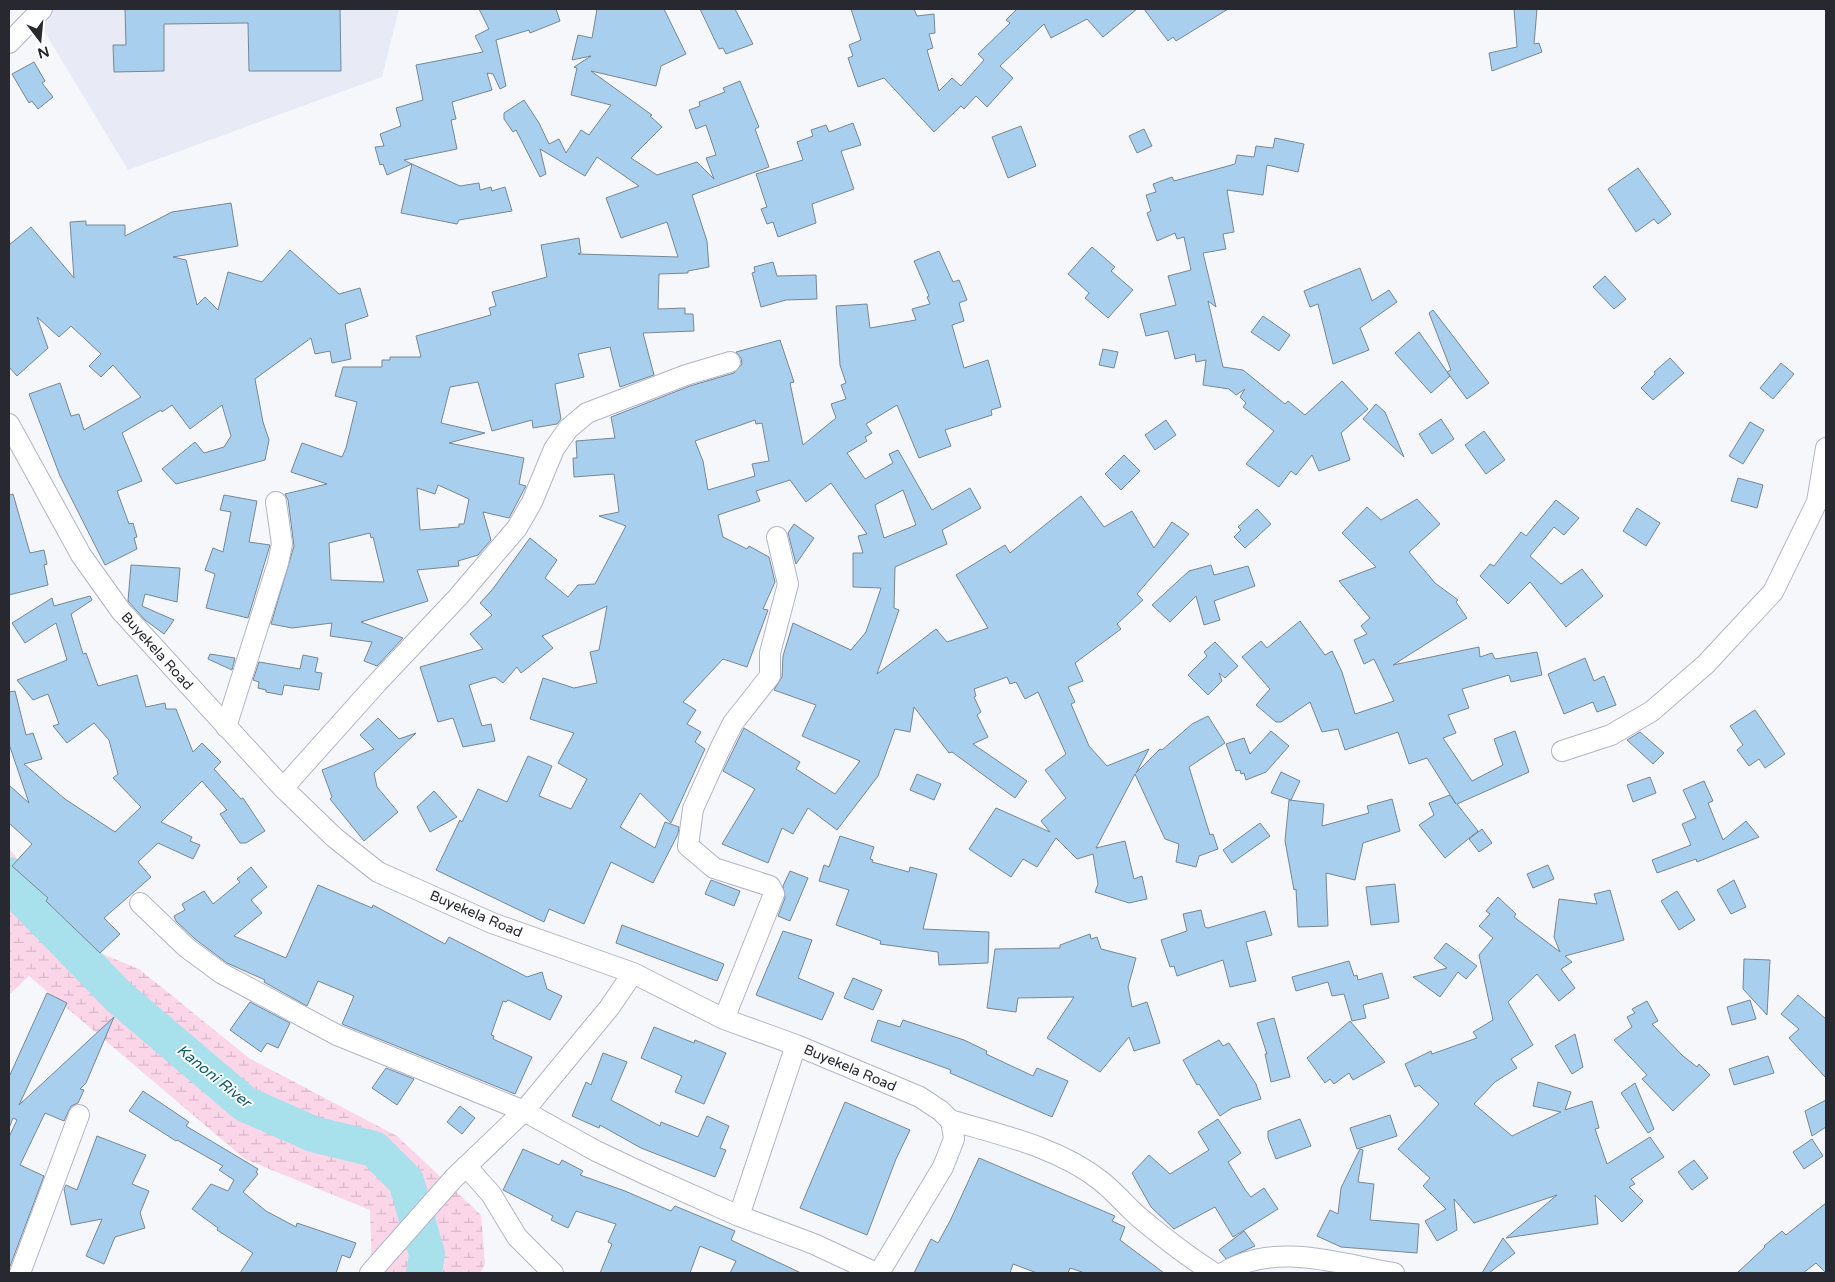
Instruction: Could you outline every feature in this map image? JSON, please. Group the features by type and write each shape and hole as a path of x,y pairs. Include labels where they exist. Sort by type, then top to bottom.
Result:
{"street":[{"path":"9,43 42,9"},
{"path":"283,788 377,683 451,605 517,528 532,502 554,449 568,429 586,414 593,411 686,375 730,362"},
{"name":"Buyekela Road","path":"9,424 80,555 121,611 283,788 335,838 378,872 492,922 633,972 724,1019 796,1045 920,1097 950,1120"},
{"path":"1562,751 1611,735 1652,711 1706,664 1773,592 1817,502 1826,448"},
{"path":"226,727 278,564 282,544 276,502"},
{"path":"724,1019 774,894 770,886 714,868 688,846 693,809 720,749 734,723 770,676 770,653 788,584 777,537"},
{"path":"140,903 187,948 221,973 337,1035 524,1111 596,1151 739,1216 814,1244 878,1273 943,1167 954,1139 950,1120 1024,1142 1068,1162 1101,1181 1139,1218 1185,1255 1214,1273"},
{"path":"370,1273 460,1172 524,1111 609,1008 633,972"},
{"path":"739,1216 796,1045"},
{"path":"20,1273 79,1115"},
{"path":"460,1172 491,1194 517,1236 553,1273"},
{"path":"1223,1273 1256,1258 1279,1256 1394,1273"}],"shaded area":[{"path":"54,9 399,9 382,77 128,170 41,26"}],"green space":[{"path":"9,848 41,891 100,953 139,969 249,1058 397,1136 481,1215 485,1264 480,1273 372,1273 370,1210 245,1159 29,976 9,995"}],"building":[{"path":"125,9 340,9 341,71 249,71 248,23 164,24 164,71 114,72 113,45 126,45"},
{"path":"479,9 556,9 560,21 530,33 529,30 496,40 506,86 500,89 493,74 487,73 492,90 452,102 456,119 451,120 457,149 404,160 412,164 387,175 383,164 380,165 375,147 384,146 380,134 401,126 396,108 423,100 416,65 483,52 475,36 489,29"},
{"path":"597,9 664,9 686,54 661,66 656,86 591,71 652,115 650,116 662,127 631,158 657,175 697,162 714,179 706,158 716,155 706,125 696,129 689,110 700,106 699,102 725,92 723,88 740,81 759,127 755,129 769,167 692,195 707,241 709,267 688,271 688,273 659,274 658,309 685,308 685,314 693,314 694,331 643,333 654,375 620,387 610,347 578,354 584,377 555,384 561,419 557,424 533,428 532,420 492,431 478,382 450,387 441,423 485,433 449,443 524,458 519,484 526,486 509,518 483,512 491,540 478,555 458,561 459,566 417,570 428,601 361,622 403,638 377,666 364,661 372,642 330,636 332,623 292,628 271,624 294,546 288,500 285,494 327,484 291,472 302,443 342,457 346,448 357,402 335,396 343,367 382,367 382,360 390,360 390,357 421,357 416,336 491,315 489,308 496,306 492,292 547,277 541,245 579,238 581,253 578,254 678,257 667,222 621,238 606,198 639,186 597,157 585,176 540,149 546,174 540,177 516,130 513,132 504,119 504,113 524,100 539,123 549,144 559,139 566,153 581,130 589,135 611,105 571,95 577,68 574,67 591,56 572,60 578,35 592,38","holes":["438,485 469,499 464,524 459,524 459,527 420,530 417,488 435,494","370,533 371,538 373,537 384,582 331,580 329,543"]},
{"path":"700,9 735,9 753,44 726,54 723,48 719,49"},
{"path":"851,9 914,9 917,16 934,14 935,33 929,34 933,48 927,50 939,91 952,78 961,86 984,60 978,54 1010,23 1006,20 1017,9 1137,9 1103,37 1087,19 1051,38 1044,24 1000,66 1013,78 987,107 976,96 964,109 961,106 934,132 884,78 858,87 848,58 853,56 849,45 861,40"},
{"path":"1144,9 1228,9 1176,41 1173,37 1168,41"},
{"path":"1514,9 1537,9 1534,44 1539,43 1542,52 1492,71 1489,53 1517,47"},
{"path":"34,62 45,81 42,83 53,97 38,109 32,101 29,103 12,74"},
{"path":"853,123 861,145 841,151 854,189 812,204 816,223 778,237 773,222 767,224 761,209 767,207 756,174 803,160 797,142 813,136 811,130 826,125 829,132"},
{"path":"1021,126 1036,166 1008,178 992,137"},
{"path":"1144,129 1152,146 1137,153 1129,136"},
{"path":"1275,138 1304,144 1298,172 1267,165 1263,195 1227,190 1234,232 1223,234 1226,249 1203,253 1216,307 1208,301 1223,367 1243,370 1285,404 1288,401 1305,415 1342,381 1368,409 1341,433 1350,460 1319,471 1312,455 1296,475 1291,471 1279,487 1246,464 1274,431 1243,407 1246,403 1240,397 1245,389 1236,395 1229,389 1203,385 1206,360 1196,362 1195,354 1175,359 1168,331 1146,336 1140,314 1176,305 1168,276 1191,270 1184,237 1177,239 1175,233 1157,241 1147,213 1151,211 1146,195 1156,192 1153,184 1172,177 1174,181 1235,164 1237,155 1254,157 1256,146 1273,148"},
{"path":"412,164 460,186 479,183 480,190 491,187 492,191 505,187 512,211 459,220 457,224 401,213"},
{"path":"1638,168 1671,214 1658,224 1654,219 1636,232 1608,189"},
{"path":"231,203 238,246 173,257 186,260 197,305 205,297 218,310 228,272 262,282 290,250 339,294 360,288 368,316 345,324 351,359 332,363 330,351 315,354 311,338 255,379 263,422 269,440 265,460 176,484 162,469 195,442 204,453 224,447 231,436 222,405 190,429 172,405 122,433 142,481 117,491 129,524 133,523 137,537 134,538 137,549 105,565 60,476 29,394 60,383 71,416 79,414 84,430 141,397 113,365 101,377 89,366 101,354 71,326 59,337 37,317 48,348 17,376 9,367 9,245 31,227 74,278 70,222 86,221 86,225 125,225 125,236 172,212"},
{"path":"1092,247 1115,267 1111,271 1133,290 1108,318 1085,298 1089,293 1068,274"},
{"path":"939,251 953,282 959,280 967,300 959,303 964,321 952,325 964,368 988,360 1001,407 991,410 992,415 945,430 951,446 919,458 897,405 866,424 872,433 865,437 867,441 847,453 865,479 893,463 889,454 898,450 932,510 970,488 981,508 942,530 947,544 895,567 894,608 899,610 877,674 936,629 947,642 988,628 956,575 1005,545 1010,553 1081,496 1104,527 1132,511 1154,548 1172,522 1189,534 1137,594 1143,600 1117,624 1121,629 1075,663 1083,681 1068,687 1075,702 1071,704 1089,746 1107,766 1149,749 1136,773 1160,749 1162,750 1192,724 1208,716 1225,743 1189,767 1210,835 1213,834 1218,849 1199,856 1196,867 1176,862 1179,844 1165,839 1135,774 1096,848 1125,841 1134,879 1142,876 1147,899 1129,903 1095,892 1098,884 1093,854 1077,859 1056,838 1037,867 1023,859 1011,877 969,849 996,808 1050,832 1041,821 1066,798 1045,770 1066,754 1038,692 1025,699 1016,682 1010,684 1007,677 974,689 976,696 974,697 981,712 977,715 988,737 973,744 1027,781 1015,798 952,752 949,753 914,707 910,732 895,729 878,776 837,830 808,808 793,834 782,828 768,863 722,844 755,789 723,771 744,728 800,762 796,769 835,794 860,761 802,736 816,705 774,690 782,677 783,656 793,623 851,650 866,632 881,588 853,587 853,553 863,553 858,536 867,534 831,483 806,502 790,480 756,491 760,501 718,515 723,537 747,549 749,546 769,557 775,582 763,609 768,610 747,667 723,659 683,702 696,710 687,724 701,732 695,742 705,749 671,823 640,793 620,827 655,848 665,822 679,827 678,834 653,883 611,862 584,924 549,909 544,922 436,870 460,820 462,822 478,789 507,802 528,756 552,766 539,796 571,809 587,779 558,763 574,733 530,719 543,678 574,688 597,683 590,652 599,650 607,606 542,636 553,648 521,673 517,667 503,683 495,677 469,685 482,726 491,724 495,741 463,747 453,718 438,722 420,667 483,649 470,634 492,615 480,603 492,590 530,538 557,560 545,578 568,597 578,585 595,584 626,526 599,516 619,512 614,474 574,477 573,458 577,458 576,441 615,438 611,417 690,386 734,373 742,364 741,358 736,352 780,340 794,382 790,383 803,445 836,418 831,404 846,399 841,385 846,383 840,365 836,306 867,304 870,328 916,320 912,309 930,304 927,297 929,296 914,261","holes":["755,420 756,424 762,423 769,461 752,464 755,476 708,490 703,461 695,441","903,490 916,525 884,538 875,505"]},
{"path":"773,262 777,276 816,275 817,299 786,300 761,307 752,273 755,272 754,267"},
{"path":"1360,268 1372,301 1389,290 1397,302 1360,328 1369,350 1333,364 1318,304 1310,307 1304,291"},
{"path":"1605,276 1626,299 1614,309 1593,287"},
{"path":"1433,310 1489,383 1467,399 1447,372 1451,370 1429,313"},
{"path":"1263,316 1290,335 1279,351 1251,332"},
{"path":"1419,332 1450,376 1431,393 1395,353"},
{"path":"1103,349 1118,352 1114,368 1099,365"},
{"path":"1670,358 1684,373 1653,400 1641,388 1655,374 1654,372"},
{"path":"1781,363 1794,374 1773,399 1760,388"},
{"path":"1376,404 1385,412 1404,457 1363,419"},
{"path":"1441,419 1454,439 1432,454 1419,434"},
{"path":"1166,420 1176,435 1155,450 1145,435"},
{"path":"1750,422 1764,430 1743,464 1729,456"},
{"path":"1484,431 1505,460 1486,474 1465,445"},
{"path":"1124,455 1140,471 1121,490 1105,474"},
{"path":"1738,478 1763,485 1757,508 1731,501"},
{"path":"13,494 30,553 44,550 47,564 44,565 48,585 9,595 9,495"},
{"path":"224,495 257,501 249,542 270,545 248,618 206,608 215,574 205,570 213,548 223,552 231,512 220,510"},
{"path":"1417,499 1440,524 1409,552 1435,583 1458,600 1456,602 1467,618 1393,665 1479,647 1480,657 1492,653 1495,659 1537,652 1542,675 1511,682 1509,675 1462,689 1469,708 1448,715 1456,733 1443,738 1472,781 1503,765 1494,739 1515,731 1529,772 1457,804 1478,831 1445,858 1419,825 1434,815 1429,803 1450,795 1456,804 1427,758 1409,764 1398,732 1345,750 1338,729 1322,732 1310,702 1281,722 1276,722 1256,705 1270,689 1242,657 1261,641 1267,648 1300,621 1325,655 1332,651 1342,672 1355,714 1394,701 1374,659 1364,664 1354,640 1367,634 1361,626 1370,618 1339,581 1376,567 1342,533 1367,507 1381,520"},
{"path":"1556,500 1579,518 1564,535 1554,527 1530,556 1561,584 1582,569 1603,596 1566,627 1530,582 1508,604 1480,576 1490,564 1494,566 1521,532 1526,536"},
{"path":"1637,508 1660,523 1646,546 1623,531"},
{"path":"1257,509 1271,524 1245,548 1234,537 1241,530 1238,527"},
{"path":"794,524 814,538 796,564 788,533"},
{"path":"131,565 180,568 177,602 145,594 142,606 174,620 164,634 145,620 128,601"},
{"path":"1211,565 1214,575 1248,566 1255,586 1214,601 1220,620 1204,625 1196,596 1170,622 1152,605 1189,571"},
{"path":"90,596 92,600 71,614 83,654 86,653 98,686 137,675 146,707 165,703 166,709 176,709 193,752 202,743 221,762 214,769 241,799 243,798 265,831 246,843 240,843 220,814 227,810 202,781 161,822 192,837 190,841 200,845 193,859 158,843 138,862 151,877 104,918 120,934 100,953 46,901 48,898 12,866 32,844 9,823 9,785 29,803 9,744 9,692 15,691 26,735 33,733 42,759 24,764 65,799 115,832 141,807 113,778 118,774 109,740 94,723 67,743 53,726 59,724 48,694 33,700 17,680 67,660 56,623 25,643 12,623 52,598 54,606"},
{"path":"1215,642 1238,666 1225,678 1219,673 1222,681 1208,695 1188,675 1207,656 1204,652"},
{"path":"210,654 235,658 232,670 208,659"},
{"path":"303,655 318,658 315,672 322,673 319,690 284,685 282,695 266,692 266,690 258,688 259,682 253,680 259,662 300,669"},
{"path":"1585,658 1594,681 1604,676 1616,705 1597,712 1593,702 1564,714 1548,674"},
{"path":"1755,710 1785,754 1765,768 1759,759 1749,766 1737,750 1743,745 1730,726"},
{"path":"378,718 399,739 416,733 374,773 377,787 398,812 364,841 330,799 332,797 322,770 374,749 360,735"},
{"path":"1271,731 1289,746 1266,772 1246,780 1244,773 1241,774 1240,770 1236,771 1226,744 1244,738 1250,754"},
{"path":"1640,732 1664,753 1653,764 1627,740"},
{"path":"1281,772 1300,781 1291,800 1271,793"},
{"path":"917,774 941,784 934,800 910,790"},
{"path":"1650,777 1656,793 1633,802 1627,785"},
{"path":"1704,781 1713,801 1708,803 1723,840 1746,821 1759,837 1697,862 1696,859 1657,873 1652,860 1691,845 1682,824 1696,818 1683,790"},
{"path":"434,791 457,817 430,832 417,807"},
{"path":"1392,799 1400,831 1363,843 1355,880 1326,873 1328,926 1298,927 1296,889 1294,890 1285,841 1289,800 1324,804 1322,826 1369,813 1367,806"},
{"path":"1260,823 1270,836 1232,863 1223,850"},
{"path":"1482,829 1492,843 1479,852 1469,839"},
{"path":"840,836 874,847 870,859 873,860 872,862 909,872 910,867 937,874 923,929 989,932 988,963 939,965 938,952 880,944 881,941 836,925 849,890 819,881 824,865 829,867"},
{"path":"1548,865 1554,879 1533,888 1527,874"},
{"path":"251,867 267,887 251,900 262,913 234,936 286,958 318,885 372,908 373,905 445,944 449,937 527,977 542,972 547,989 562,996 550,1020 508,1000 506,1002 503,1001 491,1035 494,1036 493,1039 532,1057 515,1094 342,1024 354,996 318,981 307,1006 264,982 265,980 227,963 195,939 176,921 174,916 185,910 182,904 204,891 213,904 240,882 237,879"},
{"path":"790,871 808,878 790,921 778,916 785,898 783,886"},
{"path":"711,880 740,891 734,906 705,894"},
{"path":"1734,880 1746,907 1731,914 1717,890"},
{"path":"1395,884 1399,922 1371,925 1366,887"},
{"path":"1610,890 1624,940 1565,956 1572,962 1561,969 1575,988 1559,1001 1537,974 1508,1002 1533,1045 1511,1059 1517,1068 1495,1082 1474,1104 1512,1136 1561,1112 1533,1106 1538,1082 1571,1092 1565,1110 1592,1101 1599,1128 1595,1129 1607,1164 1650,1137 1664,1157 1631,1179 1635,1184 1629,1187 1643,1201 1622,1222 1595,1195 1598,1224 1506,1238 1557,1195 1474,1223 1454,1199 1457,1230 1437,1241 1425,1221 1446,1209 1423,1186 1430,1178 1398,1149 1439,1104 1419,1085 1415,1087 1405,1064 1431,1051 1432,1054 1477,1038 1473,1032 1493,1020 1479,955 1493,938 1479,926 1490,914 1486,911 1498,897 1516,914 1514,917 1560,952 1554,937 1559,899 1597,904 1594,894"},
{"path":"1677,891 1695,920 1679,930 1661,901"},
{"path":"1201,910 1205,927 1208,928 1265,911 1272,935 1246,942 1256,981 1230,987 1223,960 1177,976 1174,966 1170,967 1161,940 1187,931 1183,914"},
{"path":"622,925 724,964 717,981 616,943"},
{"path":"783,931 812,940 798,978 834,993 822,1020 756,995"},
{"path":"1090,934 1091,939 1097,937 1101,949 1136,958 1128,987 1132,1007 1147,1002 1160,1043 1134,1051 1129,1037 1100,1072 1047,1038 1074,997 1018,998 1016,1012 987,1008 995,949 1060,948 1060,945"},
{"path":"1446,943 1477,966 1466,979 1458,972 1440,997 1413,977 1447,968 1434,958"},
{"path":"1744,959 1770,960 1767,1015 1743,989"},
{"path":"1349,961 1354,976 1357,975 1358,980 1382,973 1389,998 1363,1005 1366,1018 1352,1021 1344,994 1332,996 1328,982 1296,991 1292,977"},
{"path":"853,978 882,990 873,1010 844,998"},
{"path":"47,993 67,1003 19,1105 114,1017 86,1083 80,1089 84,1090 78,1103 71,1106 64,1121 45,1113 20,1165 44,1176 9,1269 9,1137 17,1120 13,1118 9,1128 9,1077"},
{"path":"1798,995 1826,1019 1826,1078 1789,1038 1799,1029 1781,1014"},
{"path":"1750,1000 1756,1019 1732,1025 1727,1007"},
{"path":"1647,1001 1658,1021 1652,1024 1683,1056 1697,1067 1699,1064 1710,1075 1673,1111 1642,1079 1647,1075 1614,1040 1632,1027 1627,1017 1635,1013 1632,1009"},
{"path":"250,1002 290,1023 278,1048 267,1043 261,1052 230,1030"},
{"path":"1274,1018 1290,1077 1271,1082 1265,1054 1267,1054 1257,1023"},
{"path":"878,1020 900,1027 903,1020 964,1040 987,1051 986,1054 1033,1076 1037,1068 1068,1081 1052,1117 950,1073 951,1070 871,1041"},
{"path":"1350,1021 1385,1062 1353,1080 1349,1073 1334,1084 1330,1079 1325,1083 1307,1058"},
{"path":"654,1027 694,1043 695,1040 726,1053 704,1104 675,1092 682,1076 641,1058"},
{"path":"1575,1034 1583,1067 1572,1074 1555,1046"},
{"path":"1219,1040 1223,1046 1229,1043 1256,1084 1261,1099 1232,1108 1220,1116 1199,1084 1197,1085 1183,1060"},
{"path":"603,1053 627,1062 611,1100 660,1126 661,1122 698,1137 707,1116 729,1126 720,1148 726,1150 715,1177 641,1148 600,1125 599,1128 572,1116 586,1082 591,1085"},
{"path":"1768,1056 1774,1073 1734,1085 1729,1069"},
{"path":"386,1068 414,1079 397,1105 372,1088"},
{"path":"1635,1083 1654,1129 1648,1133 1621,1093"},
{"path":"143,1091 189,1122 186,1126 258,1169 256,1172 258,1174 243,1192 266,1211 296,1227 297,1223 356,1243 350,1258 342,1255 336,1273 240,1273 253,1253 217,1230 218,1228 192,1209 211,1184 228,1191 234,1180 219,1170 223,1166 176,1141 129,1111"},
{"path":"1826,1100 1826,1127 1812,1136 1805,1111"},
{"path":"845,1102 910,1130 896,1159 867,1235 800,1208"},
{"path":"460,1106 475,1118 462,1134 447,1122"},
{"path":"1390,1115 1397,1136 1357,1149 1350,1128"},
{"path":"1218,1119 1241,1153 1228,1162 1246,1191 1251,1197 1264,1188 1278,1209 1233,1237 1215,1207 1174,1229 1151,1207 1132,1173 1149,1155 1170,1174 1209,1150 1198,1132"},
{"path":"1300,1119 1311,1146 1276,1159 1268,1138 1268,1131"},
{"path":"97,1136 146,1155 132,1184 149,1191 140,1213 145,1228 115,1237 104,1264 86,1256 102,1219 71,1225 64,1189 66,1185 77,1190"},
{"path":"1812,1139 1823,1156 1804,1169 1793,1152"},
{"path":"523,1149 559,1165 562,1160 583,1171 580,1175 625,1191 671,1211 675,1206 735,1231 731,1240 801,1273 730,1273 736,1261 700,1246 690,1273 600,1273 612,1244 608,1242 616,1224 576,1211 568,1228 551,1220 553,1216 503,1190"},
{"path":"1360,1149 1363,1150 1358,1182 1374,1184 1370,1220 1419,1224 1417,1253 1341,1247 1317,1236 1330,1210 1338,1214 1341,1188"},
{"path":"979,1158 1115,1216 1112,1221 1125,1227 1120,1240 1164,1273 1085,1273 1070,1268 1068,1273 1037,1273 1013,1264 1010,1273 914,1273 931,1239 938,1243"},
{"path":"1694,1160 1708,1178 1692,1190 1678,1172"},
{"path":"1826,1203 1826,1273 1816,1263 1803,1273 1737,1273 1782,1231 1786,1235"},
{"path":"1244,1231 1255,1246 1226,1259 1219,1250"},
{"path":"1503,1238 1515,1253 1489,1273 1482,1273"}],"waterway":[{"name":"Kanoni River","path":"9,875 12,887 119,997 245,1104 313,1134 374,1149 406,1181 427,1254 424,1273"}]}
